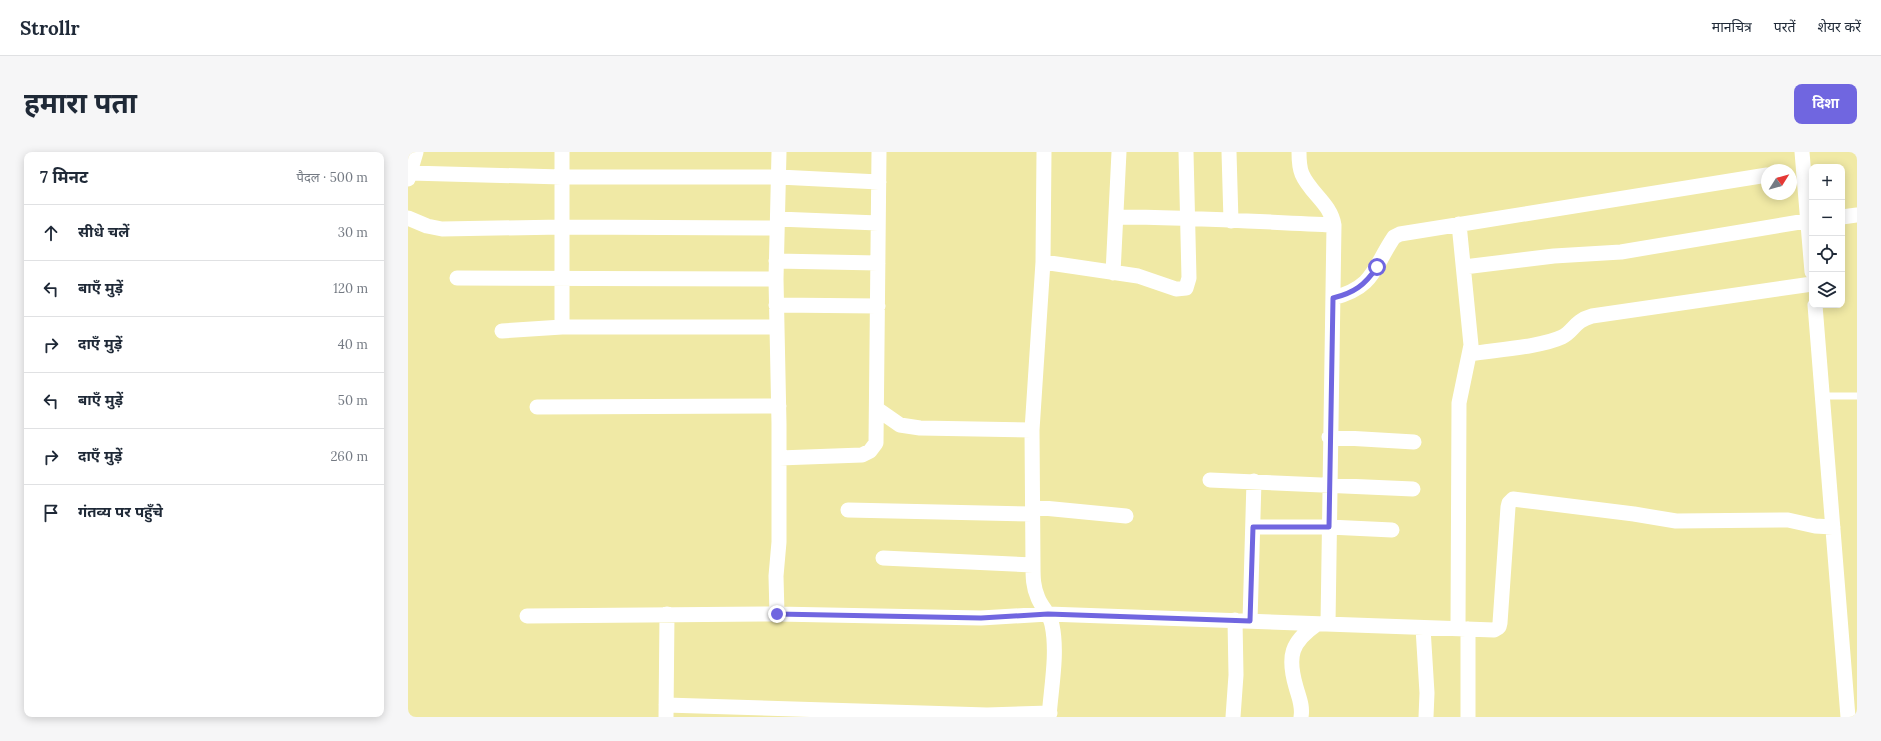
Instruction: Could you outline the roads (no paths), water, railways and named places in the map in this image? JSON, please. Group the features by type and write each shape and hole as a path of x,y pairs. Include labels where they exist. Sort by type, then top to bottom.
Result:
{"street":[{"path":"416,152 409,176 779,177 879,182"},
{"path":"562,152 562,327"},
{"path":"777,614 776,576 779,542 779,406 776,261 779,152"},
{"path":"779,458 866,454 874,448 876,443 879,152"},
{"path":"666,614 666,711 1050,715 1054,640 1052,625 1048,614 1038,599 1033,584 1032,430 1043,262 1044,152"},
{"path":"1113,273 1117,217 1119,152"},
{"path":"1043,262 1149,279 1176,289 1186,288 1189,278 1186,152"},
{"path":"1229,152 1231,221"},
{"path":"1299,152 1302,174 1312,190 1329,211 1333,218 1334,225 1329,527 1322,624"},
{"path":"1802,152 1797,170 1809,217"},
{"path":"1333,298 1348,294 1360,288 1369,280 1394,237 1400,234 1761,176"},
{"path":"1845,217 1857,215"},
{"path":"1117,217 1188,217 1231,221 1334,225"},
{"path":"408,218 427,226 442,229 878,224"},
{"path":"1464,267 1542,257 1621,252 1809,221"},
{"path":"1460,224 1470,318 1470,354 1462,386 1460,403 1463,629 1468,717"},
{"path":"776,261 878,263"},
{"path":"457,278 776,279"},
{"path":"1470,354 1520,347 1556,339 1562,336 1583,318 1592,316 1809,284"},
{"path":"776,305 878,306"},
{"path":"1815,308 1848,717"},
{"path":"502,331 562,327 777,327"},
{"path":"536,407 779,406"},
{"path":"876,409 900,425 920,428 1032,430"},
{"path":"1330,437 1414,442"},
{"path":"1210,480 1329,484 1413,489"},
{"path":"1250,621 1254,481"},
{"path":"527,616 777,614 981,618 1048,614 1494,630 1499,628 1508,507 1509,503 1513,500 1634,514 1676,521 1788,520 1815,526 1833,527"},
{"path":"848,510 1033,510 1126,516"},
{"path":"1253,527 1329,527 1392,530"},
{"path":"883,558 1033,565"},
{"path":"1233,717 1236,675 1235,620"},
{"path":"1301,717 1302,705 1292,672 1293,652 1298,639 1305,632 1322,624"},
{"path":"1423,628 1427,693 1426,717"}],"lane":[{"path":"1823,396 1857,396"}]}
